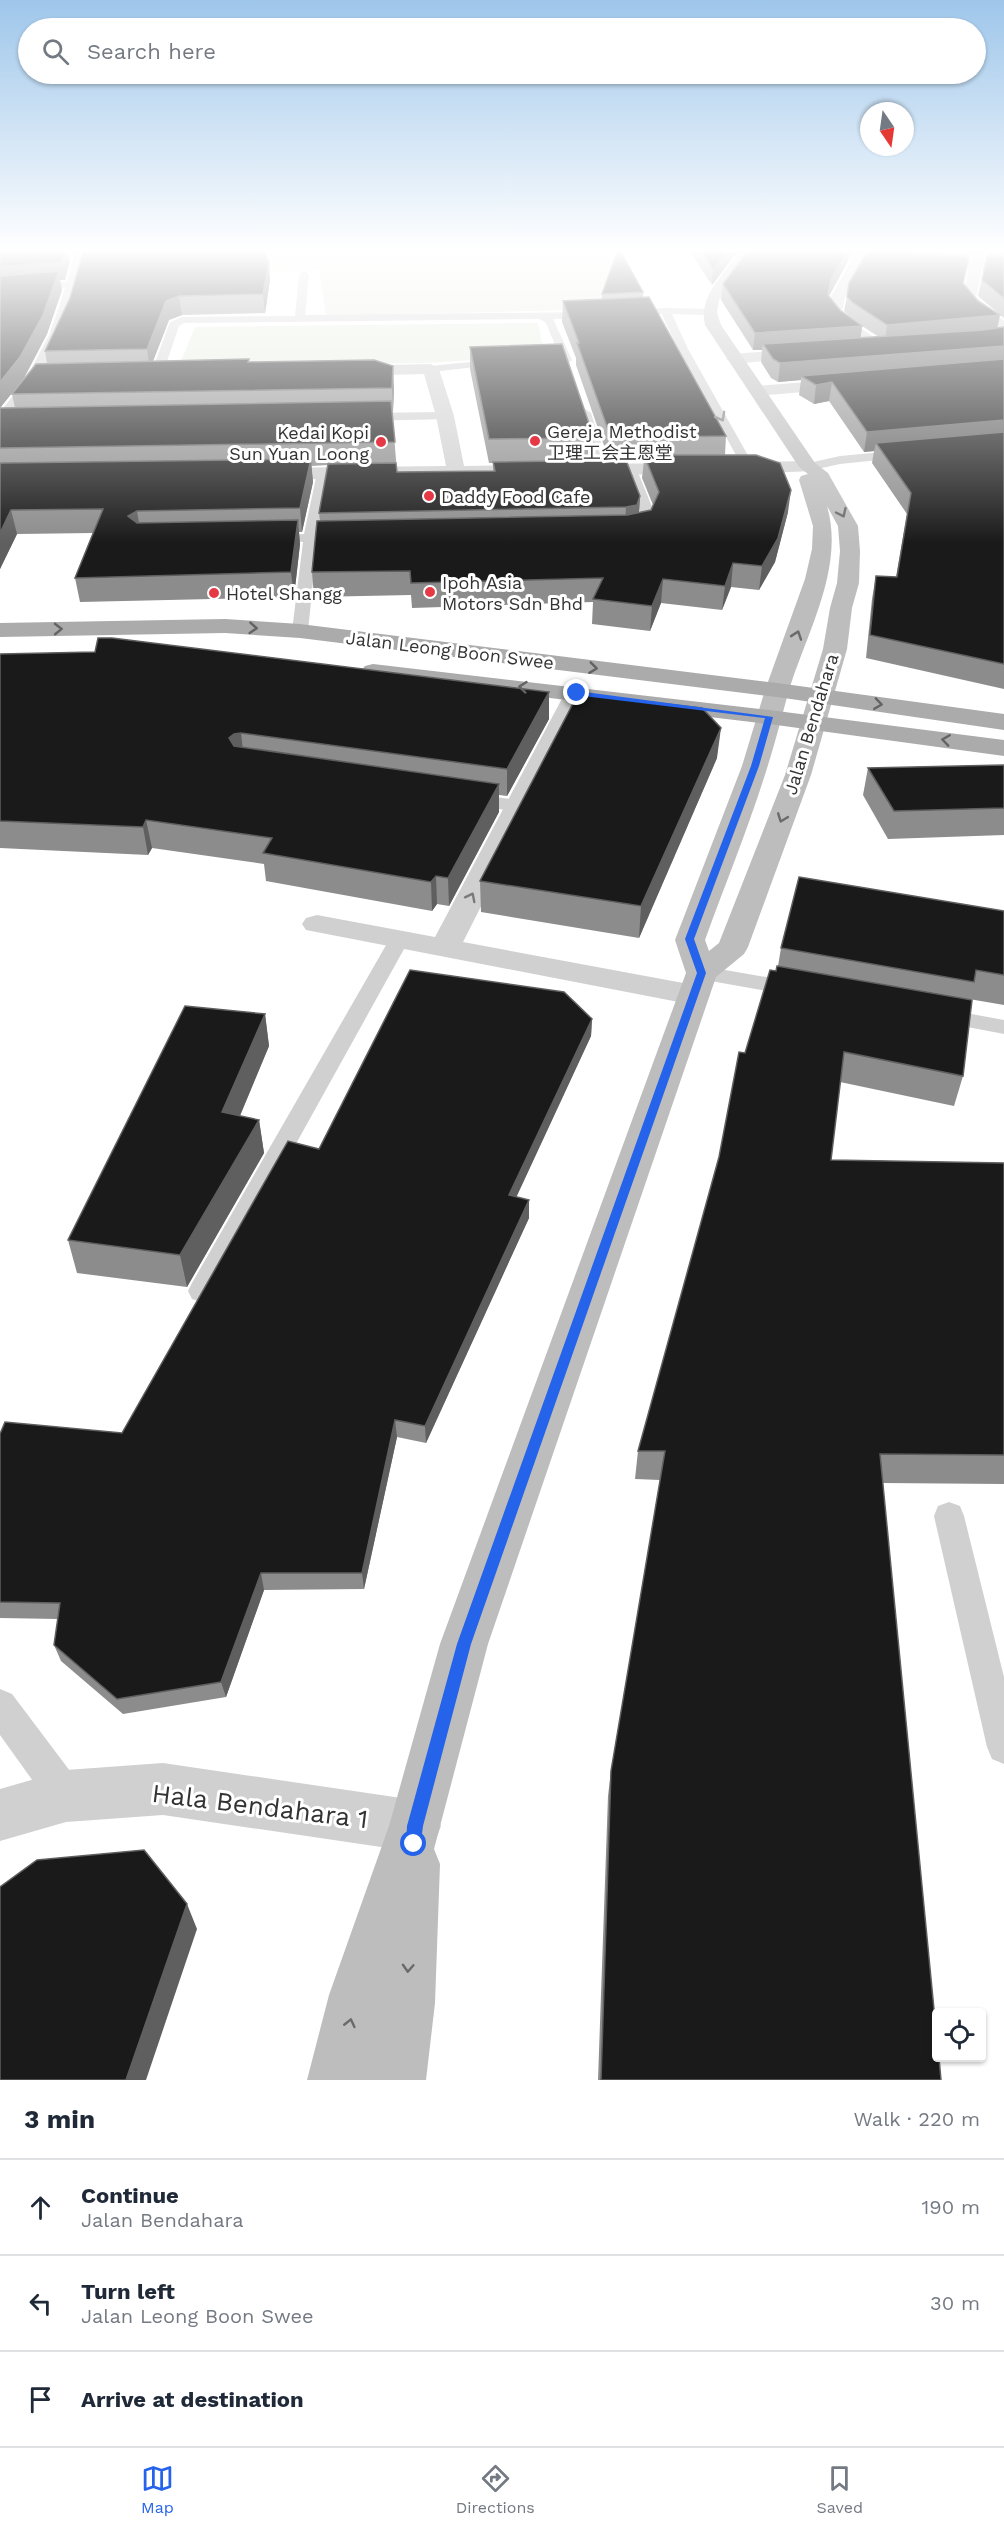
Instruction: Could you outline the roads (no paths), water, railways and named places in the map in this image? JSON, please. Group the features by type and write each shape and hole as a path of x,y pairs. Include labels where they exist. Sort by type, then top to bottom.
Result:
{"main road":[{"name":"Jalan Bendahara","path":"698,984 690,939 755,766 835,649 841,608 848,583 850,550 848,526 844,515 819,473 808,468 728,349"},
{"name":"Jalan Bendahara","path":"698,984 733,947 798,775 795,706 822,549 823,526 814,493 805,473 808,468"},
{"name":"Jalan Leong Boon Swee","path":"0,630 225,626 300,631 795,706 1004,748"},
{"name":"Jalan Leong Boon Swee","path":"355,669 577,693 795,706 1004,722"},
{"path":"337,2080 357,1995 415,1826 464,1644 698,984"},
{"path":"396,2080 406,2003 415,1826"}],"street":[{"path":"4,423 34,379 47,349"},
{"path":"858,350 871,349"},
{"path":"734,359 824,352"},
{"path":"335,372 431,369 445,416 456,472"},
{"path":"34,379 56,378"},
{"path":"758,391 864,382"},
{"path":"725,468 808,468"},
{"path":"251,474 702,469"},
{"path":"444,948 577,693"},
{"path":"317,924 444,948 698,984"},
{"name":"Hala Bendahara 1","path":"0,1815 66,1796 163,1789 415,1826"}],"lane":[{"path":"157,376 166,349"},
{"path":"543,361 569,365 562,349"},
{"path":"683,349 749,468"},
{"path":"431,369 465,364 508,362"},
{"path":"582,404 604,470"},
{"path":"351,417 445,416"},
{"path":"808,468 840,460 922,452"},
{"path":"613,532 644,528 648,514 631,470"},
{"path":"300,631 310,538 322,473"},
{"path":"276,538 363,537"},
{"path":"449,796 517,806"},
{"path":"201,1290 399,940"},
{"path":"698,984 818,994"},
{"path":"923,1012 1004,1027"},
{"path":"949,1516 1004,1747"},
{"path":"0,1706 66,1796"}],"place":[{"name":"Gereja Methodist 卫理工会主恩堂","path":"535,441"},
{"name":"Kedai Kopi Sun Yuan Loong","path":"381,442"},
{"name":"Daddy Food Cafe","path":"429,496"},
{"name":"Ipoh Asia Motors Sdn Bhd","path":"430,592"},
{"name":"Hotel Shangg","path":"214,593"}]}
